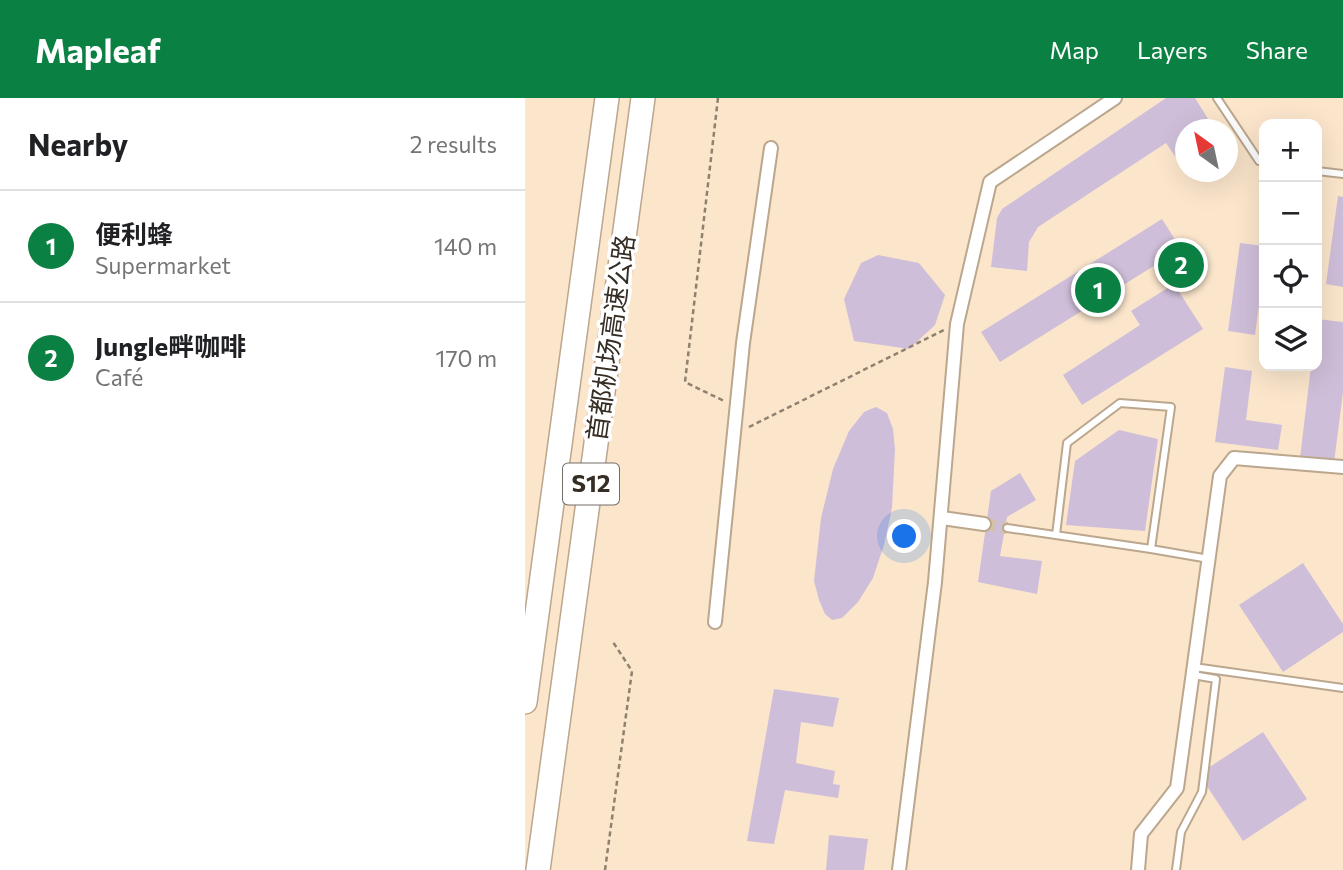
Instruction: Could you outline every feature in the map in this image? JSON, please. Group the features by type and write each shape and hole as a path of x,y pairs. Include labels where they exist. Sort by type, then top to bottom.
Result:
{"highway":[{"name":"首都机场高速公路","path":"525,702 607,98"},
{"name":"首都机场高速公路","path":"538,870 643,98"}],"street":[{"path":"899,870 942,518 957,324 990,182 1115,98"},
{"path":"715,622 743,344 771,148"},
{"path":"1138,870 1141,834 1177,788 1220,476 1234,458 1343,467"},
{"path":"942,518 984,524"}],"lane":[{"path":"1217,98 1259,161"},
{"path":"1322,172 1343,174"},
{"path":"1056,535 1067,443 1120,403 1171,407 1151,549"},
{"path":"1007,528 1209,559"},
{"path":"1193,671 1343,688"},
{"path":"1176,870 1181,832 1202,792 1216,678 1193,671"}],"path":[{"path":"718,98 685,382 737,406"},
{"path":"734,435 957,324"},
{"path":"605,870 632,671 613,642"}],"building":[{"path":"1166,98 1195,98 1208,119 1175,119 1175,156 1166,143 1038,227 1029,242 1027,271 991,267 997,218 1002,209"},
{"path":"1338,196 1343,197 1343,287 1326,284"},
{"path":"1162,219 1181,249 1000,362 981,332"},
{"path":"1240,243 1259,245 1259,305 1255,335 1228,331"},
{"path":"878,255 919,263 945,295 935,325 909,349 854,341 844,299 861,263"},
{"path":"1174,284 1203,329 1082,405 1063,375 1140,325 1131,311"},
{"path":"1322,320 1343,322 1343,392 1334,463 1300,458 1310,371 1322,371"},
{"path":"1225,367 1252,371 1246,420 1282,425 1278,450 1215,442"},
{"path":"876,407 887,413 893,429 895,449 892,508 873,578 858,602 842,618 832,620 825,614 814,581 821,518 833,469 849,431 864,412"},
{"path":"1119,430 1158,439 1145,531 1066,525 1075,461"},
{"path":"1020,473 1036,500 1007,517 1000,556 1042,561 1037,594 978,582 991,491"},
{"path":"1303,563 1343,624 1343,632 1283,672 1239,605"},
{"path":"774,689 839,698 833,727 801,722 796,763 835,771 833,784 840,785 838,798 785,790 774,844 747,841"},
{"path":"1263,732 1307,799 1243,841 1199,774"},
{"path":"829,835 868,839 864,870 826,870"}],"tunnel":[{"path":"984,524 1007,528"}],"place":[{"name":"Jungle畔咖啡","path":"1181,265"},
{"name":"便利蜂","path":"1098,290"}]}
